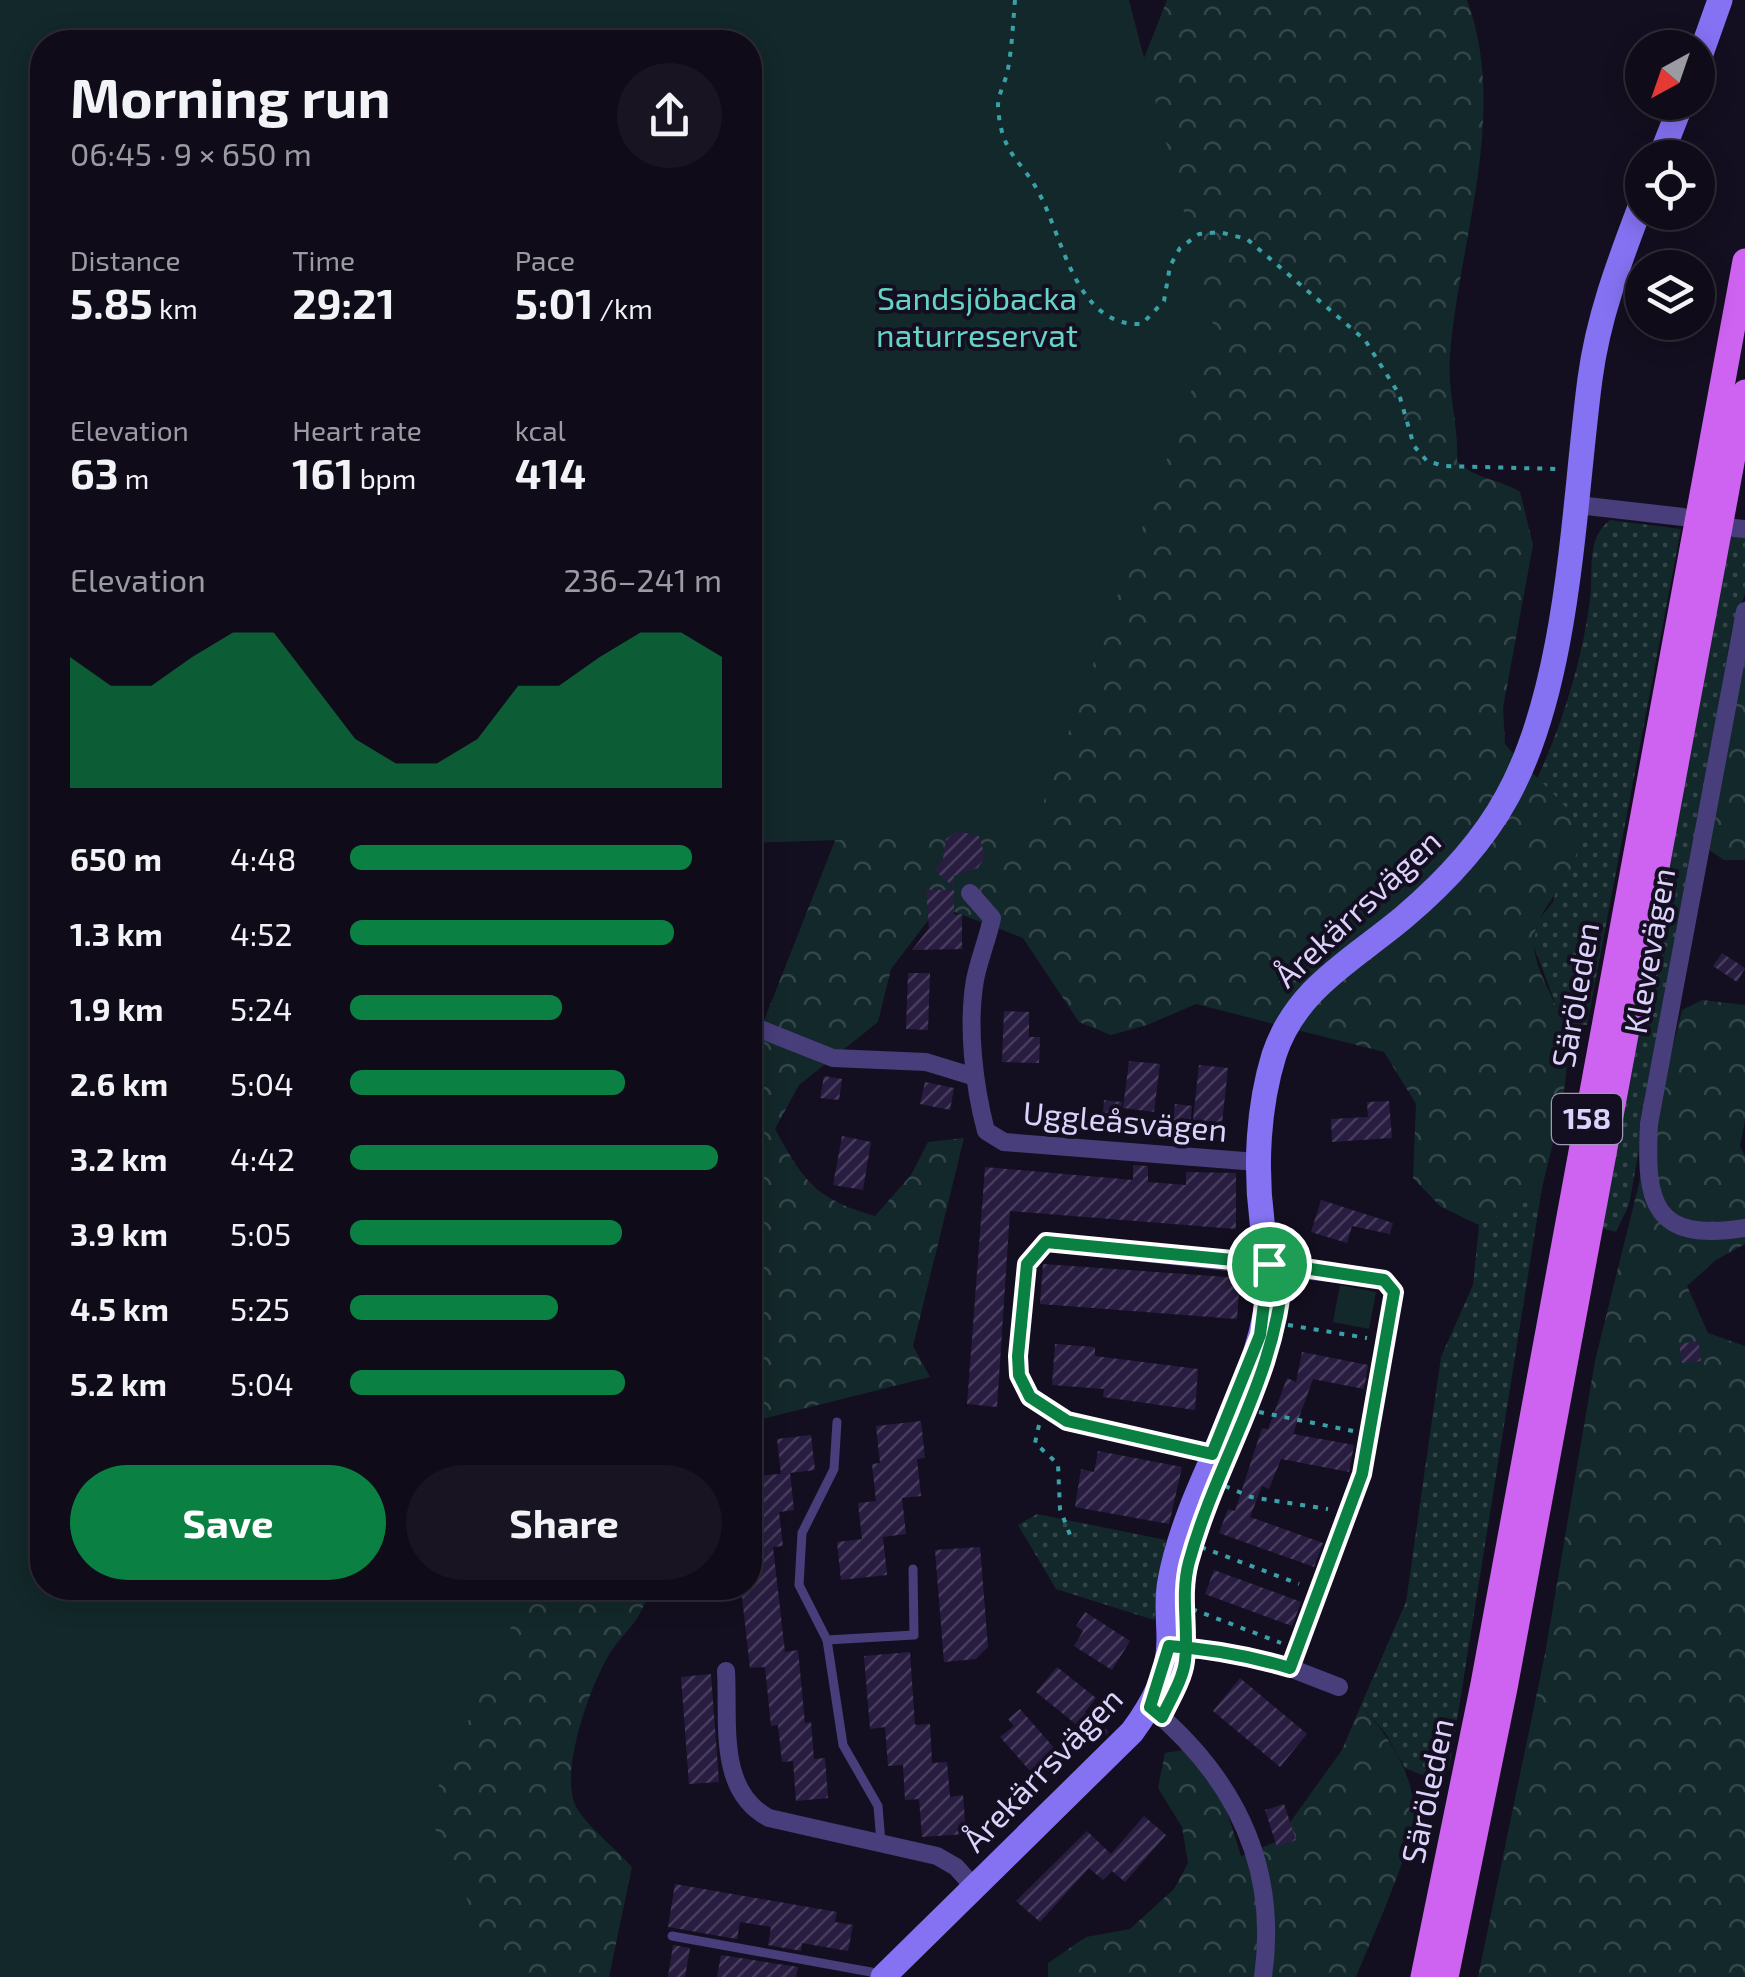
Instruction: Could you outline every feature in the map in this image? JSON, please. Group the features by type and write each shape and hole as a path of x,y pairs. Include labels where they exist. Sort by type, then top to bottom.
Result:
{"main road":[{"name":"Säröleden","path":"1423,1977 1484,1684 1745,260"},
{"name":"Säröleden","path":"1446,1977 1509,1668 1745,392"}],"street":[{"path":"1709,30 1720,0"},
{"name":"Årekärrsvägen","path":"880,1977 1096,1769 1150,1707 1169,1646 1170,1581 1212,1454 1256,1351 1268,1295 1269,1264 1258,1162 1267,1084 1293,1011 1315,986 1433,891 1507,797 1542,714 1578,505 1599,329 1612,279 1631,230"},
{"path":"1578,505 1684,518"},
{"name":"Klevevägen","path":"1745,611 1649,1124 1646,1178 1653,1202 1679,1225 1725,1231 1745,1228"},
{"name":"Uggleåsvägen","path":"970,893 992,918 975,980 975,1077 986,1131 996,1140 1258,1162"},
{"path":"762,1030 833,1058 926,1062 975,1077"},
{"path":"1212,1454 1067,1421 1046,1410 1025,1388 1018,1356 1027,1264 1038,1247 1046,1242 1269,1264 1384,1280 1394,1292 1371,1434 1349,1512 1290,1668"},
{"path":"1169,1646 1213,1650 1290,1668 1339,1687"},
{"path":"726,1671 732,1780 750,1808 769,1818 937,1856 956,1867 974,1887"},
{"path":"1150,1707 1215,1770 1245,1827 1264,1916 1263,1977"}],"lane":[{"path":"837,1422 834,1469 802,1533 798,1558 806,1605 826,1640 843,1745 878,1806 882,1845"},
{"path":"826,1640 914,1635 913,1569"},
{"path":"672,1936 871,1972 880,1977"}],"path":[{"path":"1015,0 1008,72 998,103 1004,138 1011,158 1039,193 1076,277 1095,308 1110,320 1142,324 1164,301 1170,266 1180,248 1199,234 1218,232 1247,238 1365,340 1399,394 1414,446 1428,461 1444,466 1505,464 1581,472"},
{"path":"1278,1324 1386,1342"},
{"path":"1250,1408 1371,1434"},
{"path":"1046,1410 1035,1443 1058,1464 1060,1509 1072,1540"},
{"path":"1216,1482 1252,1496 1349,1512"},
{"path":"1184,1537 1319,1592"},
{"path":"1168,1604 1296,1649"}],"green space":[{"name":"Sandsjöbacka naturreservat","path":"0,0 1129,0 1214,328 1032,834 762,843 762,30 30,30 30,1600 524,1600 427,1811 502,1977 0,1977"},
{"path":"1167,0 1467,0 1479,43 1483,87 1478,177 1450,355 1457,461 1472,472 1520,492 1533,545 1503,708 1505,744 1569,811 1578,835 1571,868 1543,913 1534,943 1538,965 1561,1018 1567,1048 1564,1090 1541,1194 1479,1225 1441,1207 1413,1178 1416,1104 1384,1052 1196,1004 1111,1035 1079,1022 1023,938 939,906 891,969 878,1022 799,1085 775,1129 814,1186 839,1203 875,1216 911,1175 928,1142 964,1138 913,1346 930,1377 762,1419 762,1026"},
{"path":"1610,520 1681,529 1587,1025 1563,1024 1533,944 1538,921 1553,902 1573,816 1536,781 1576,670 1590,600 1594,546"},
{"path":"1730,534 1745,536 1745,594 1732,629 1629,1205 1616,1232 1601,1228"},
{"path":"1745,645 1745,860 1724,860 1709,850 1733,693"},
{"path":"1702,1000 1745,1005 1745,1120 1740,1146 1745,1156 1745,1244 1716,1260 1687,1286 1708,1333 1745,1346 1745,1977 1478,1977 1545,1654 1595,1361 1682,1010"},
{"path":"1541,1194 1449,1770 1425,1776 1405,1768 1386,1734 1361,1705 1406,1602 1441,1357 1473,1285 1479,1225"},
{"path":"1340,1285 1376,1292 1369,1329 1333,1322"},
{"path":"1037,1514 1166,1540 1154,1620 1056,1589 1018,1525"},
{"path":"510,1600 646,1600 610,1653 594,1686 573,1754 572,1795 578,1810 632,1867 609,1977 90,1977"},
{"path":"1361,1705 1398,1755 1410,1784 1414,1815 1399,1871 1356,1977 1048,1977 1048,1963 1086,1937 1130,1929 1174,1889 1188,1863 1182,1827 1158,1788 1165,1753 1183,1750 1221,1793 1241,1856 1276,1842 1342,1750"}],"building":[{"path":"958,831 979,836 985,856 978,868 954,876 954,887 934,870 943,859 946,839"},
{"path":"926,890 954,890 954,915 962,914 962,949 912,950 929,928"},
{"path":"1722,953 1745,968 1737,982 1713,966"},
{"path":"908,973 930,973 928,1030 906,1029"},
{"path":"1004,1011 1029,1012 1029,1037 1040,1037 1039,1063 1002,1062"},
{"path":"1129,1061 1160,1064 1154,1112 1123,1108"},
{"path":"1199,1065 1228,1068 1222,1123 1193,1120"},
{"path":"824,1076 842,1079 839,1100 820,1098"},
{"path":"925,1082 954,1088 950,1110 920,1104"},
{"path":"1104,1100 1122,1102 1120,1129 1102,1127"},
{"path":"1389,1101 1392,1138 1332,1142 1331,1119 1368,1117 1367,1102"},
{"path":"1175,1104 1192,1106 1189,1136 1172,1134"},
{"path":"842,1136 871,1142 863,1190 833,1185"},
{"path":"1133,1165 1148,1166 1148,1182 1186,1185 1186,1172 1236,1173 1236,1229 1010,1211 997,1407 967,1404 985,1167 1133,1180"},
{"path":"1321,1200 1393,1223 1390,1234 1352,1226 1347,1243 1311,1232"},
{"path":"1043,1264 1240,1278 1237,1319 1040,1304"},
{"path":"1698,1341 1701,1361 1682,1363 1679,1344"},
{"path":"1055,1344 1095,1347 1095,1356 1198,1369 1195,1410 1103,1397 1104,1389 1052,1385"},
{"path":"1302,1352 1368,1365 1364,1389 1313,1379 1293,1434 1354,1445 1349,1472 1281,1459 1269,1489 1262,1486 1250,1517 1323,1543 1314,1567 1219,1533 1228,1509 1235,1511 1262,1428 1268,1429 1287,1378 1296,1382"},
{"path":"921,1421 925,1458 917,1459 921,1496 902,1498 906,1534 883,1537 887,1575 841,1580 837,1542 862,1539 858,1503 876,1501 872,1464 880,1463 876,1426"},
{"path":"811,1435 815,1470 781,1474 777,1439"},
{"path":"1098,1451 1182,1467 1169,1524 1075,1507 1081,1469 1094,1472"},
{"path":"790,1473 794,1510 779,1512 783,1546 773,1547 785,1652 798,1650 805,1723 811,1722 814,1759 825,1758 828,1798 796,1801 793,1761 782,1762 778,1725 771,1726 765,1667 750,1668 742,1600 762,1600 762,1476"},
{"path":"980,1547 988,1647 976,1659 944,1662 935,1550"},
{"path":"1214,1570 1301,1602 1292,1626 1205,1594"},
{"path":"1085,1612 1130,1641 1112,1670 1074,1646 1083,1631 1076,1626"},
{"path":"910,1652 915,1725 930,1724 932,1763 947,1762 950,1797 963,1795 966,1834 922,1837 919,1799 905,1800 903,1765 888,1766 885,1727 870,1729 864,1656"},
{"path":"1057,1667 1096,1698 1085,1712 1109,1732 1098,1742 1036,1692"},
{"path":"711,1674 719,1782 689,1784 681,1677"},
{"path":"1240,1678 1307,1734 1280,1767 1213,1711"},
{"path":"1020,1709 1056,1750 1031,1772 1000,1737 1014,1726 1008,1719"},
{"path":"1284,1804 1296,1840 1277,1847 1265,1810"},
{"path":"1144,1816 1166,1835 1125,1882 1112,1871 1103,1880 1089,1868 1040,1922 1016,1901 1087,1831 1111,1854"},
{"path":"675,1884 837,1912 835,1922 853,1925 848,1951 802,1943 801,1951 768,1945 771,1927 740,1922 737,1939 668,1927"},
{"path":"673,1945 690,1948 685,1977 668,1977"},
{"path":"721,1955 798,1967 796,1977 717,1977"}],"route":[{"path":"1269,1264 1260,1335 1212,1454 1067,1421 1030,1397 1019,1375 1018,1356 1027,1264 1046,1242 1284,1265 1278,1324 1265,1373 1216,1482 1190,1560 1182,1590 1182,1620 1185,1647 1185,1664 1162,1717 1150,1707 1161,1683 1169,1646 1185,1647 1213,1650 1290,1668 1362,1474 1394,1292 1384,1280 1284,1265 1269,1264"}]}
